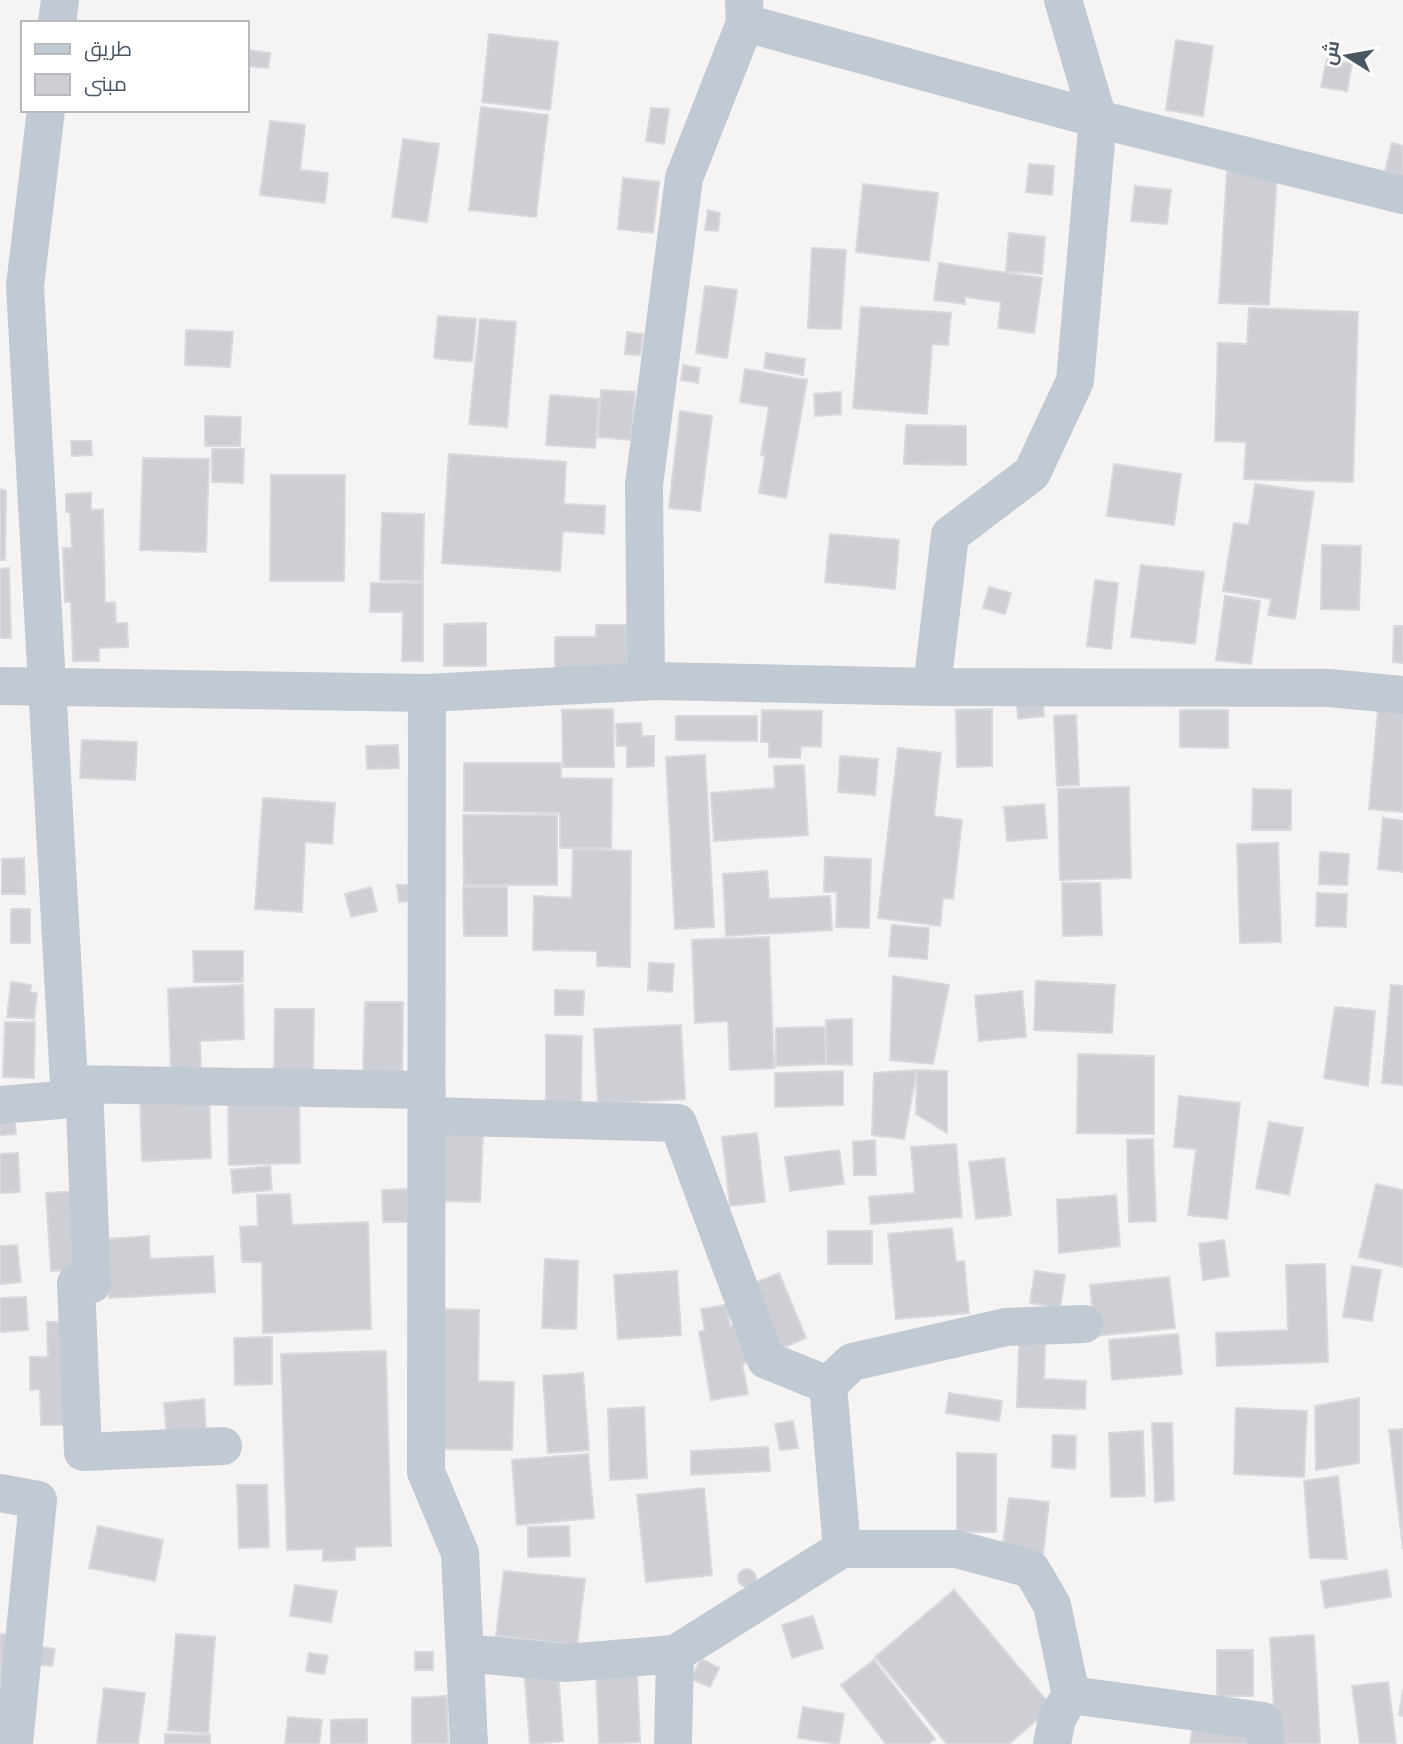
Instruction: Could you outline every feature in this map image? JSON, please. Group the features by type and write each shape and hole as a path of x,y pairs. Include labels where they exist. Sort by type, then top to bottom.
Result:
{"street":[{"path":"57,21 60,0"},
{"path":"932,687 950,535 1032,473 1075,381 1098,119 1063,0"},
{"path":"646,681 644,485 684,178 745,11 1098,119 1403,195"},
{"path":"46,112 13,285 92,1283 76,1283 83,1452 223,1446"},
{"path":"0,686 427,693 646,681 932,687 1329,688 1403,695"},
{"path":"427,693 426,1472 460,1553 469,1744"},
{"path":"77,1084 427,1103 678,1123 766,1360 828,1385"},
{"path":"0,1105 60,1100 77,1084"},
{"path":"828,1385 852,1362 1006,1326 1084,1324"},
{"path":"828,1385 842,1549"},
{"path":"0,1493 38,1500 14,1744"},
{"path":"466,1653 567,1663 675,1654 842,1549 956,1549 1031,1569 1052,1605 1071,1695 1057,1718 1052,1744"},
{"path":"673,1744 675,1654"},
{"path":"1071,1695 1263,1721 1266,1744"}],"building":[{"path":"489,34 558,42 550,110 482,102"},
{"path":"1176,40 1213,46 1203,116 1166,110"},
{"path":"249,50 270,53 268,68 248,66"},
{"path":"1327,59 1352,63 1347,91 1321,87"},
{"path":"481,107 548,115 536,217 469,210"},
{"path":"651,108 669,109 664,144 646,141"},
{"path":"270,121 305,125 300,170 328,173 325,203 260,195"},
{"path":"403,139 439,144 427,222 392,217"},
{"path":"1392,143 1403,146 1403,176 1385,172"},
{"path":"1029,164 1054,166 1052,195 1026,192"},
{"path":"1227,171 1277,174 1269,305 1219,303"},
{"path":"623,178 659,182 653,233 618,229"},
{"path":"863,184 938,193 929,261 856,252"},
{"path":"1135,186 1171,190 1167,224 1131,221"},
{"path":"708,210 720,213 718,231 705,230"},
{"path":"1009,233 1045,237 1042,274 1006,271"},
{"path":"812,248 846,250 841,329 808,328"},
{"path":"939,263 1042,278 1034,333 998,328 1001,302 965,297 965,304 934,300"},
{"path":"705,286 737,290 727,358 696,353"},
{"path":"861,307 951,313 948,345 932,344 927,414 853,408"},
{"path":"1249,308 1358,312 1353,482 1244,479 1246,442 1215,441 1218,343 1247,344"},
{"path":"438,316 476,319 472,362 434,358"},
{"path":"480,319 516,322 507,427 469,424"},
{"path":"186,330 233,332 230,367 185,365"},
{"path":"627,332 643,334 640,355 625,354"},
{"path":"766,353 805,359 803,375 764,368"},
{"path":"683,365 700,368 698,383 681,380"},
{"path":"745,369 807,380 786,498 759,493 765,456 761,455 769,407 740,402"},
{"path":"601,390 635,392 631,440 598,437"},
{"path":"841,392 841,414 815,416 814,394"},
{"path":"550,395 599,399 595,448 546,445"},
{"path":"680,411 712,416 700,511 669,508"},
{"path":"205,416 241,417 240,446 205,446"},
{"path":"906,425 966,426 966,465 904,464"},
{"path":"71,441 91,441 92,455 72,456"},
{"path":"212,449 244,449 243,483 212,482"},
{"path":"449,454 566,462 564,504 605,506 604,534 563,531 560,571 442,563"},
{"path":"143,458 209,459 206,552 140,550"},
{"path":"1114,464 1181,474 1174,525 1107,516"},
{"path":"271,475 345,475 344,581 270,581"},
{"path":"1255,484 1314,492 1295,619 1268,615 1271,599 1223,591 1234,523 1249,525"},
{"path":"0,489 6,491 5,560 0,560"},
{"path":"91,493 91,510 103,509 105,603 115,602 116,623 127,623 128,647 99,648 99,661 73,661 71,602 65,602 63,548 72,548 66,494"},
{"path":"382,513 424,514 423,581 380,580"},
{"path":"830,534 899,540 895,589 825,582"},
{"path":"1322,545 1361,546 1359,610 1321,609"},
{"path":"1141,565 1204,572 1195,644 1131,637"},
{"path":"9,568 11,638 0,638 0,569"},
{"path":"1095,580 1118,583 1111,649 1087,646"},
{"path":"371,583 423,583 423,661 402,661 403,612 370,612"},
{"path":"989,587 1011,593 1005,614 983,608"},
{"path":"1225,596 1260,601 1251,664 1216,660"},
{"path":"486,623 486,666 444,666 444,624"},
{"path":"596,625 627,625 627,671 555,671 555,637 596,637"},
{"path":"1394,626 1403,626 1403,663 1393,662"},
{"path":"1043,701 1044,716 1018,719 1017,703"},
{"path":"613,709 614,767 563,767 562,710"},
{"path":"992,709 992,766 957,767 956,710"},
{"path":"762,710 822,711 821,747 801,746 800,758 769,757 769,742 761,742"},
{"path":"1180,710 1228,710 1228,748 1180,747"},
{"path":"1378,710 1403,712 1403,812 1369,809"},
{"path":"1076,715 1079,785 1057,786 1054,716"},
{"path":"676,716 757,716 757,741 676,740"},
{"path":"641,723 642,736 654,736 654,766 627,767 627,746 617,746 616,724"},
{"path":"82,740 137,742 135,780 80,778"},
{"path":"398,745 399,768 367,769 366,746"},
{"path":"898,748 941,753 934,816 962,820 953,899 943,898 940,926 878,918"},
{"path":"705,755 714,927 675,929 666,757"},
{"path":"840,756 878,759 875,795 838,792"},
{"path":"464,763 561,763 561,778 612,779 611,848 560,848 560,813 464,811"},
{"path":"804,765 808,835 714,841 711,793 775,788 774,766"},
{"path":"1129,787 1131,878 1060,880 1058,789"},
{"path":"1253,789 1291,790 1291,830 1252,830"},
{"path":"263,798 335,803 332,844 305,842 302,912 255,909"},
{"path":"1044,804 1047,838 1007,841 1004,807"},
{"path":"463,815 557,815 557,885 464,885"},
{"path":"1383,818 1403,821 1403,872 1378,869"},
{"path":"1278,843 1281,942 1240,943 1237,844"},
{"path":"573,849 631,851 630,967 597,966 597,951 533,950 534,896 572,898"},
{"path":"1320,852 1349,854 1347,885 1319,884"},
{"path":"825,857 871,859 869,928 836,927 837,892 824,892"},
{"path":"24,858 25,894 2,894 2,859"},
{"path":"767,871 769,899 830,896 832,930 726,936 723,874"},
{"path":"1062,883 1100,883 1102,935 1063,936"},
{"path":"397,885 413,885 415,901 399,902"},
{"path":"371,887 377,911 351,917 345,894"},
{"path":"463,887 507,887 507,936 464,936"},
{"path":"1317,893 1347,894 1346,927 1316,926"},
{"path":"11,909 30,909 30,943 11,943"},
{"path":"892,925 929,928 927,959 889,956"},
{"path":"769,937 774,1068 730,1070 728,1021 695,1023 692,940"},
{"path":"193,951 243,951 243,982 194,982"},
{"path":"649,963 674,964 672,992 648,990"},
{"path":"893,976 949,985 933,1064 890,1060"},
{"path":"1036,981 1115,985 1112,1033 1034,1030"},
{"path":"11,982 31,985 30,992 37,993 34,1019 7,1017"},
{"path":"243,985 244,1039 200,1041 201,1072 171,1074 168,989"},
{"path":"1391,985 1403,986 1403,1085 1382,1083"},
{"path":"555,990 584,991 583,1015 555,1015"},
{"path":"1022,991 1026,1037 979,1041 975,996"},
{"path":"365,1002 403,1002 402,1077 363,1077"},
{"path":"1335,1007 1375,1011 1368,1086 1324,1078"},
{"path":"275,1009 314,1009 313,1076 274,1076"},
{"path":"852,1019 852,1065 826,1064 826,1020"},
{"path":"5,1022 35,1022 34,1078 3,1077"},
{"path":"681,1025 685,1099 598,1104 594,1029"},
{"path":"825,1027 826,1064 776,1066 776,1028"},
{"path":"546,1035 582,1036 581,1102 546,1102"},
{"path":"1078,1054 1154,1056 1154,1134 1077,1133"},
{"path":"917,1070 904,1139 872,1135 874,1073"},
{"path":"917,1070 947,1071 947,1133 916,1114"},
{"path":"843,1071 843,1105 775,1107 775,1073"},
{"path":"209,1093 211,1158 142,1161 140,1095"},
{"path":"1179,1096 1240,1103 1227,1219 1188,1215 1196,1149 1174,1147"},
{"path":"299,1098 300,1163 229,1165 228,1099"},
{"path":"14,1112 16,1134 0,1135 0,1113"},
{"path":"1269,1122 1303,1128 1289,1195 1256,1188"},
{"path":"444,1132 483,1133 480,1202 442,1201"},
{"path":"757,1133 765,1202 730,1206 722,1137"},
{"path":"1153,1139 1156,1221 1129,1222 1127,1140"},
{"path":"875,1140 876,1175 854,1175 853,1142"},
{"path":"956,1144 962,1217 871,1224 869,1197 915,1193 911,1147"},
{"path":"839,1150 844,1184 790,1191 785,1157"},
{"path":"18,1153 20,1192 0,1193 0,1154"},
{"path":"1004,1158 1011,1215 976,1219 969,1162"},
{"path":"270,1166 272,1190 233,1193 231,1170"},
{"path":"1376,1184 1403,1190 1403,1267 1359,1257"},
{"path":"415,1189 415,1222 383,1222 382,1190"},
{"path":"79,1191 83,1269 51,1271 46,1193"},
{"path":"290,1194 292,1225 368,1222 371,1329 263,1333 262,1262 242,1262 240,1227 258,1226 257,1195"},
{"path":"1116,1195 1120,1246 1059,1253 1057,1200"},
{"path":"952,1228 956,1262 964,1261 969,1313 896,1319 888,1234"},
{"path":"828,1231 872,1231 872,1264 828,1264"},
{"path":"149,1236 150,1259 213,1256 215,1292 109,1298 107,1239"},
{"path":"1224,1240 1229,1276 1203,1280 1199,1244"},
{"path":"17,1245 21,1282 0,1284 0,1246"},
{"path":"545,1259 578,1261 576,1329 542,1328"},
{"path":"1325,1264 1328,1362 1217,1366 1216,1333 1288,1330 1286,1265"},
{"path":"1352,1266 1381,1270 1372,1321 1343,1317"},
{"path":"677,1271 681,1335 618,1339 614,1275"},
{"path":"1035,1271 1065,1275 1060,1308 1030,1303"},
{"path":"779,1273 806,1338 778,1350 750,1285"},
{"path":"1169,1277 1175,1328 1095,1336 1090,1285"},
{"path":"26,1297 28,1330 0,1332 0,1298"},
{"path":"726,1305 730,1326 746,1324 753,1362 742,1364 748,1394 711,1400 699,1332 705,1330 701,1309"},
{"path":"442,1309 479,1310 478,1381 514,1382 512,1450 438,1449"},
{"path":"47,1322 69,1322 70,1425 41,1425 40,1389 30,1390 30,1357 48,1357"},
{"path":"1178,1334 1182,1374 1112,1380 1109,1340"},
{"path":"272,1337 272,1384 235,1385 234,1338"},
{"path":"1019,1343 1045,1344 1044,1379 1086,1381 1085,1409 1017,1407"},
{"path":"386,1351 391,1546 355,1547 355,1560 323,1561 323,1549 287,1550 281,1354"},
{"path":"583,1373 589,1450 548,1453 543,1376"},
{"path":"949,1393 1002,1401 999,1421 946,1413"},
{"path":"1359,1398 1359,1463 1316,1470 1315,1406"},
{"path":"204,1399 206,1431 167,1435 164,1403"},
{"path":"644,1407 647,1478 610,1480 608,1409"},
{"path":"1236,1408 1307,1411 1304,1477 1234,1474"},
{"path":"793,1421 798,1448 780,1450 775,1424"},
{"path":"1152,1423 1172,1423 1174,1500 1155,1502"},
{"path":"1403,1429 1403,1549 1389,1430"},
{"path":"1143,1431 1145,1496 1111,1497 1109,1433"},
{"path":"1053,1435 1076,1436 1075,1469 1052,1467"},
{"path":"768,1447 770,1471 691,1475 691,1451"},
{"path":"957,1453 996,1454 996,1532 957,1532"},
{"path":"588,1454 594,1518 517,1525 512,1460"},
{"path":"1338,1476 1347,1559 1310,1558 1304,1481"},
{"path":"237,1485 267,1485 269,1547 239,1548"},
{"path":"704,1488 712,1575 646,1582 637,1495"},
{"path":"1009,1498 1049,1502 1043,1556 1002,1552"},
{"path":"98,1526 163,1540 155,1581 89,1568"},
{"path":"569,1526 570,1556 528,1557 528,1527"},
{"path":"747,1569 753,1572 756,1578 753,1584 747,1587 741,1584 738,1578 741,1572"},
{"path":"1387,1570 1391,1597 1325,1608 1321,1581"},
{"path":"504,1571 585,1579 577,1645 496,1636"},
{"path":"295,1585 337,1591 331,1622 290,1616"},
{"path":"954,1590 1052,1707 1009,1744 947,1744 875,1657"},
{"path":"813,1616 823,1648 792,1658 782,1625"},
{"path":"0,1634 11,1635 0,1723"},
{"path":"176,1634 215,1637 208,1733 168,1730"},
{"path":"1314,1635 1320,1744 1276,1744 1270,1638"},
{"path":"37,1646 55,1649 52,1666 34,1664"},
{"path":"1217,1650 1253,1650 1253,1696 1217,1696"},
{"path":"415,1652 433,1652 433,1670 415,1670"},
{"path":"309,1653 328,1656 324,1674 306,1671"},
{"path":"701,1659 719,1668 710,1687 691,1679"},
{"path":"874,1660 935,1739 928,1744 886,1744 841,1685"},
{"path":"637,1668 640,1742 599,1744 596,1670"},
{"path":"558,1669 563,1741 530,1744 524,1671"},
{"path":"1388,1682 1396,1744 1360,1744 1352,1686"},
{"path":"104,1688 145,1693 138,1744 97,1744"},
{"path":"1403,1690 1403,1716 1399,1715"},
{"path":"447,1696 448,1744 412,1744 412,1698"},
{"path":"803,1707 844,1714 839,1744 798,1738"},
{"path":"288,1717 322,1720 319,1744 285,1744"},
{"path":"1194,1718 1257,1725 1254,1744 1190,1744"},
{"path":"367,1719 367,1744 331,1744 331,1720"},
{"path":"165,1734 210,1735 210,1744 165,1744"}]}
